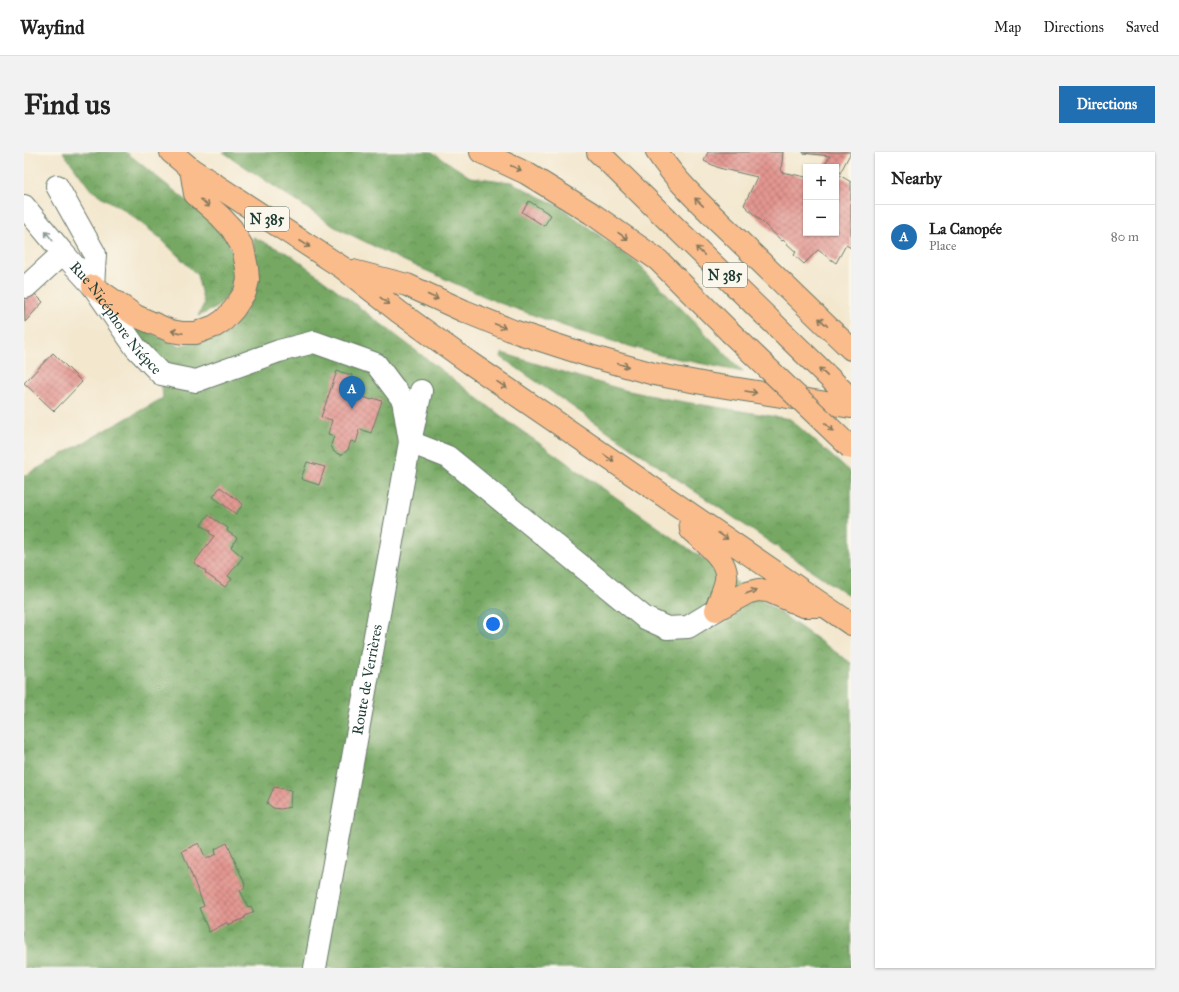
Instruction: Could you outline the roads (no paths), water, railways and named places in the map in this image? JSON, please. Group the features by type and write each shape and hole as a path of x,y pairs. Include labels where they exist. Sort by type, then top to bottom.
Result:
{"main road":[{"name":"N 385","path":"171,152 191,169 343,268 399,312 470,363 851,624"},
{"path":"481,152 526,173 591,213 658,260 730,332 851,448"},
{"name":"N 385","path":"598,152 851,399"},
{"path":"662,155 691,194 851,348"},
{"path":"93,286 136,316 171,330 184,333 196,333 214,326 224,320 234,309 245,292 248,280 243,248 232,228 195,194 191,169"},
{"path":"343,268 408,285 464,311 513,331 590,356 640,370 707,384 851,407"},
{"path":"690,514 692,530 714,551 726,570 726,579 716,610"},
{"path":"716,610 747,593 758,590 768,591 803,606 825,606"}],"street":[{"path":"57,186 95,254 93,286"},
{"name":"Rue Nicéphore Niépce","path":"24,206 93,286 136,348 161,374 196,381 279,350 314,342 376,364 403,400 410,442"},
{"path":"26,287 63,253"},
{"name":"Route de Verrières","path":"315,968 410,442 421,391"},
{"path":"410,442 448,457 644,618 667,628 688,627 716,610"}],"place":[{"name":"La Canopée","path":"352,409"}]}
